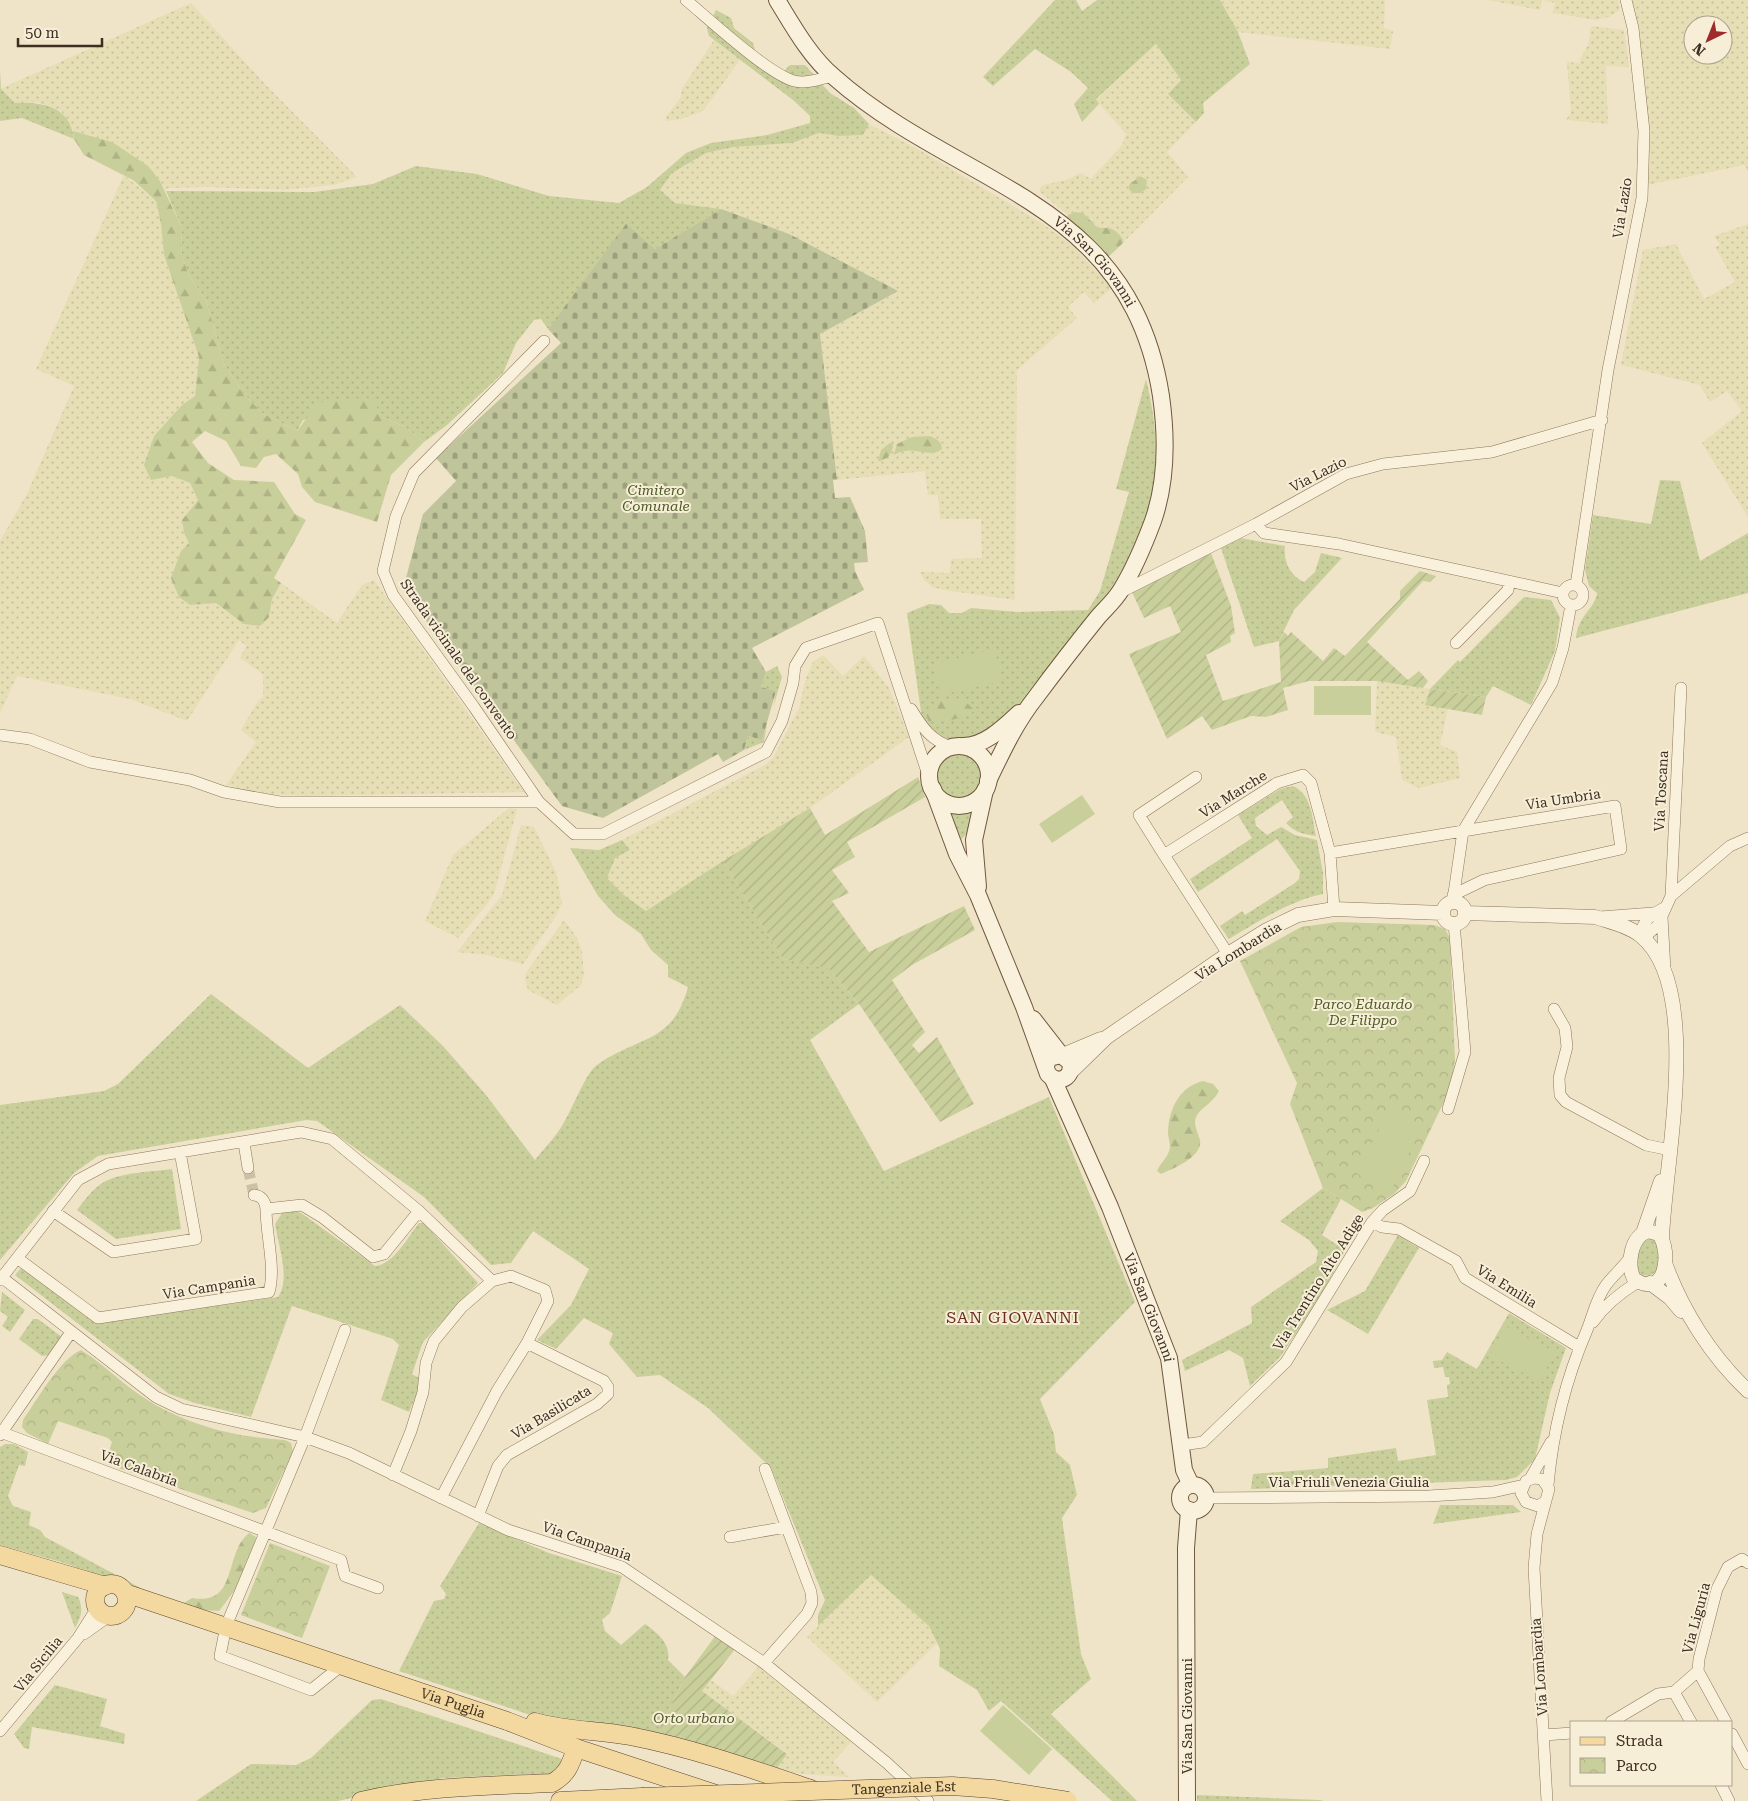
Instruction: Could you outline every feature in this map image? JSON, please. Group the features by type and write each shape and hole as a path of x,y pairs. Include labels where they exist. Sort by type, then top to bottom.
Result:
{"main road":[{"name":"Via San Giovanni","path":"777,0 803,42 832,76 908,131 1038,205 1091,249 1107,267 1126,294 1153,355 1163,409 1165,473 1154,519 1120,592 1034,699 1006,746 987,786 974,840 978,894"},
{"name":"Via San Giovanni","path":"957,746 970,746 993,736 1034,699"},
{"path":"957,746 980,754 989,771 987,786 978,798 969,804 958,806 944,801 931,784 930,767 942,751 957,746"},
{"name":"Via San Giovanni","path":"931,784 955,850 978,894 1049,1072 1110,1208 1169,1358 1184,1470 1191,1485"},
{"path":"955,850 976,830"},
{"name":"Via San Giovanni","path":"1024,1008 1062,1055"},
{"path":"1062,1055 1070,1062 1071,1072 1061,1080 1049,1072 1050,1058 1062,1055"},
{"name":"Via San Giovanni","path":"1071,1072 1072,1106 1078,1136"},
{"path":"1191,1485 1201,1488 1206,1498 1202,1507 1198,1510 1189,1510 1181,1504 1180,1494 1187,1486 1191,1485"},
{"name":"Via San Giovanni","path":"1187,1801 1186,1548 1189,1510"},
{"name":"Via Puglia","path":"0,1555 58,1573 106,1604 166,1609"},
{"name":"Via Puglia","path":"106,1604 119,1587 124,1593 166,1609 226,1626 507,1721 576,1748 738,1801"},
{"path":"507,1721 525,1720 555,1728 628,1736 669,1744 811,1789"},
{"path":"361,1801 389,1794 442,1788 552,1783 563,1777 571,1764 576,1748"},
{"name":"Tangenziale Est","path":"560,1801 811,1789 952,1786 1003,1790 1068,1801"},
{"path":"748,1801 811,1789"}],"street":[{"path":"686,0 766,64 794,81 809,81 832,76"},
{"name":"Via Lazio","path":"1576,585 1610,360 1642,198 1644,131 1633,28 1626,0"},
{"name":"Strada vicinale del convento","path":"544,341 414,473 396,516 383,571 393,595 474,707 539,802 574,834 603,834 766,752 782,721 793,683 795,666 806,648 878,624 900,691"},
{"name":"Via Lazio","path":"1120,592 1256,524 1346,474 1383,464 1492,452 1602,420"},
{"path":"1256,524 1264,533 1339,544 1509,582 1563,592"},
{"path":"1456,643 1508,590 1509,582"},
{"path":"1569,585 1576,585 1589,598 1571,605 1564,599 1563,592 1569,585"},
{"path":"1453,898 1462,905 1465,913 1462,920 1454,923 1447,920 1443,912 1446,905 1453,898 1463,831 1552,683 1563,648 1571,605"},
{"name":"Via Toscana","path":"1671,896 1681,688"},
{"path":"900,691 927,733 936,741 957,746"},
{"path":"900,691 931,784"},
{"path":"0,735 30,739 90,762 190,780 224,792 280,802 539,802"},
{"name":"Via Marche","path":"1164,855 1277,783 1303,775 1311,783 1330,853 1334,909"},
{"path":"1196,776 1139,815 1228,954"},
{"name":"Via Umbria","path":"1330,853 1614,806 1621,850 1484,880 1453,898"},
{"name":"Via Toscana","path":"1641,936 1653,931 1660,912 1671,896 1730,846 1748,838"},
{"name":"Via Lombardia","path":"1071,1072 1107,1037 1228,954 1298,914 1334,909 1443,912"},
{"path":"1465,913 1595,917 1640,916 1660,912 1665,970 1673,1016 1677,1080 1662,1239 1665,1263 1679,1298 1699,1330"},
{"path":"1595,917 1615,923 1641,936 1665,970"},
{"path":"1448,1110 1465,1052 1454,923"},
{"path":"1554,1009 1565,1028 1567,1047 1558,1078 1560,1095 1566,1102 1669,1157"},
{"name":"Via Lombardia","path":"1062,1055 1107,1037"},
{"name":"Via Campania","path":"492,1281 419,1211 332,1140 300,1132 244,1143 108,1164 78,1180 1,1278 156,1397 180,1409 305,1437 349,1453 508,1530 622,1567 764,1663 887,1763 928,1801"},
{"path":"244,1143 248,1168"},
{"path":"54,1211 113,1252 196,1239 180,1152"},
{"path":"1553,1438 1522,1493 1526,1502 1538,1506 1546,1501 1549,1494 1548,1485 1553,1438 1564,1391 1595,1304 1606,1284 1629,1259 1638,1237 1643,1233 1669,1157"},
{"name":"Via Trentino Alto Adige","path":"1182,1445 1203,1442 1286,1362 1372,1222 1383,1210 1410,1191 1424,1161"},
{"path":"254,1195 260,1196 266,1203 266,1210 302,1205 322,1217 373,1257 384,1254 419,1211"},
{"name":"Via Campania","path":"17,1258 98,1318 269,1292 272,1282 266,1230 266,1210"},
{"name":"Via Emilia","path":"1372,1222 1382,1227 1399,1229 1456,1261 1465,1278 1579,1347"},
{"path":"1643,1233 1654,1232 1662,1239"},
{"path":"1629,1259 1631,1274 1670,1298 1699,1330 1738,1381 1748,1391"},
{"path":"1587,1329 1602,1310 1623,1291 1663,1275 1665,1263"},
{"path":"393,1475 424,1392 426,1363 434,1341 462,1307 492,1281 511,1276 545,1290 548,1301 527,1343 497,1391 441,1498"},
{"path":"341,1666 311,1690 220,1656 226,1626 305,1437 345,1330"},
{"name":"Via Calabria","path":"71,1332 2,1434 266,1530 341,1560 345,1576 378,1588"},
{"name":"Via Basilicata","path":"478,1516 498,1466 507,1455 597,1404 608,1394 608,1387 604,1381 527,1343"},
{"path":"764,1663 807,1614 812,1603 811,1592 765,1469"},
{"path":"1527,1482 1538,1478 1548,1485"},
{"name":"Via Friuli Venezia Giulia","path":"1206,1498 1429,1496 1493,1492 1527,1482"},
{"name":"Via Friuli Venezia Giulia","path":"1493,1492 1526,1502"},
{"name":"Via Lombardia","path":"1546,1501 1537,1534 1534,1568 1547,1801"},
{"name":"Via Lombardia","path":"1526,1502 1537,1534"},
{"path":"730,1537 786,1527"},
{"name":"Via Liguria","path":"1613,1721 1658,1694 1674,1692 1698,1671 1717,1589 1728,1567 1742,1560 1748,1563"},
{"name":"Via Sicilia","path":"0,1731 106,1604"},
{"name":"Via Liguria","path":"1698,1671 1725,1721"},
{"path":"1674,1692 1689,1721"},
{"path":"1544,1736 1570,1733"},
{"path":"1733,1736 1748,1764"},
{"path":"1722,1786 1729,1801"}],"shaded area":[{"path":"1220,0 1385,0 1384,28 1393,31 1390,49 1238,32"},
{"path":"1488,0 1542,0 1540,10"},
{"path":"1542,0 1618,0 1620,10 1609,17 1596,20 1553,13 1555,3"},
{"path":"1632,0 1748,0 1748,173 1745,165 1647,185 1637,29"},
{"path":"191,3 265,84 357,177 334,185 283,190 207,187 168,188 166,191 160,181 91,136 73,131 61,111 37,102 15,103 0,89"},
{"path":"1591,26 1624,30 1629,67 1606,66 1608,124 1566,120 1571,112 1567,62 1580,63 1580,59 1588,45"},
{"path":"714,40 740,60 703,111 682,119 667,121 666,117 681,97 682,89"},
{"path":"1156,44 1181,80 1168,94 1196,122 1167,152 1188,177 1122,244 1123,238 1106,226 1098,228 1088,219 1075,212 1068,215 1040,192 1040,188 1043,185 1066,180 1081,173 1091,179 1122,145 1126,134 1096,100"},
{"path":"869,124 921,151 1043,224 1073,246 1112,288 1094,303 1084,292 1068,307 1077,318 1017,370 1015,600 944,590 932,587 924,580 920,572 950,573 951,559 982,558 981,519 940,519 938,495 928,495 925,471 837,480 820,334 898,291 721,209 675,203 659,190 672,173 706,153 733,147 792,143 819,133 839,136 863,135"},
{"path":"124,175 156,201 161,224 164,255 199,357 195,396 182,405 154,436 151,480 172,476 190,483 198,500 182,520 184,533 189,543 190,605 216,603 244,624 269,617 272,599 281,583 337,623 362,585 374,580 524,792 305,796 270,794 226,785 256,742 241,730 258,701 263,697 263,674 240,658 246,646 239,640 187,721 130,699 17,676 0,713 0,541 27,494 74,386 36,369"},
{"path":"1748,224 1748,517 1702,443 1742,411 1727,391 1710,402 1700,385 1621,365 1643,250 1676,244 1704,299 1735,282 1715,247 1720,245 1714,236"},
{"path":"823,655 843,676 864,656 889,688 909,737 810,808 646,911 624,895 607,878 615,858 630,850 622,840 765,765 773,758 799,708 806,678 813,662"},
{"path":"1377,681 1430,689 1425,704 1448,709 1440,745 1457,752 1460,778 1419,788 1402,780 1396,737 1375,732"},
{"path":"509,808 517,809 494,894 485,907 458,938 425,921 453,855"},
{"path":"521,825 534,827 556,872 562,903 556,916 523,964 487,955 457,952 502,895"},
{"path":"564,920 577,938 582,951 584,975 581,985 557,1005 528,990 525,979 526,973"},
{"path":"871,1575 929,1626 937,1643 877,1702 807,1637"},
{"path":"759,1666 852,1741 833,1762 849,1777 800,1774 777,1768 787,1753 702,1691 711,1680 733,1696"}],"green space":[{"path":"1055,0 1076,0 1082,11 1097,0 1220,0 1238,32 1250,64 1203,103 1204,113 1196,122 1168,94 1181,80 1156,44 1096,99 1099,104 1082,122 1074,104 1088,88 1071,72 1035,49 993,86 983,77"},
{"path":"716,10 731,18 734,28 753,43 759,64 778,77 790,65 805,65 830,93 854,108 869,124 863,135 839,136 819,133 792,143 733,147 706,153 672,173 660,190 675,203 721,209 655,249 626,225 548,329 541,319 534,320 516,343 503,373 447,425 424,442 405,427 382,417 303,420 297,431 262,413 243,393 224,364 206,300 189,276 182,256 181,226 166,191 314,192 373,184 416,166 477,174 549,196 619,203 647,187 686,153 711,143 767,135 810,123 810,116 793,100 709,36 707,28"},
{"path":"0,68 1,89 15,103 45,105 54,108 67,119 74,139 22,118 0,121"},
{"path":"73,131 112,142 148,166 160,181 181,226 182,256 189,276 206,300 224,364 243,393 262,413 297,431 318,403 339,399 372,398 382,417 405,427 424,442 391,475 377,522 315,502 302,487 298,474 276,454 264,457 256,468 241,466 226,441 205,431 192,442 208,463 234,480 274,482 295,514 306,520 274,578 281,583 272,599 269,617 260,626 244,624 216,603 190,605 179,597 171,578 181,551 189,543 184,533 182,520 198,500 190,483 172,476 151,480 144,465 154,436 182,405 195,396 199,357 164,255 161,224 156,201 133,180 84,155 74,139"},
{"path":"1140,176 1147,180 1146,189 1141,193 1132,193 1129,185"},
{"name":"Cimitero Comunale","path":"721,209 789,234 898,291 820,334 837,480 833,480 835,498 850,497 865,531 868,562 854,563 855,571 864,590 752,648 766,672 761,687 776,691 762,740 748,736 744,750 723,762 718,754 603,818 562,806 403,589 423,514 456,481 436,458 561,343 548,329 626,224 655,249"},
{"path":"1075,212 1083,213 1098,228 1106,227 1115,231 1123,239 1122,244 1105,260 1065,222 1068,215"},
{"path":"1146,379 1155,432 1154,482 1146,517 1128,563 1087,624 1007,718 985,734 975,737 956,740 938,734 922,719 907,613 929,604 941,605 949,613 962,613 971,608 1017,612 1088,610 1100,591 1129,492 1116,489"},
{"path":"930,436 940,442 942,449 932,453 908,451 894,455 897,444 912,437"},
{"path":"890,443 893,444 891,453 884,460 878,461 881,450"},
{"path":"1660,480 1680,481 1700,561 1748,533 1748,593 1576,638 1577,630 1596,599 1597,593 1589,586 1585,570 1593,515 1651,524"},
{"path":"1241,538 1285,546 1286,562 1291,572 1304,582 1315,572 1321,553 1342,558 1294,610 1279,641 1254,647 1221,548"},
{"path":"1211,553 1231,606 1235,633 1230,636 1231,642 1206,655 1223,701 1281,682 1279,641 1284,632 1288,636 1291,632 1323,661 1334,648 1345,656 1400,599 1400,591 1420,571 1436,576 1430,582 1423,581 1367,642 1408,680 1419,671 1428,681 1423,688 1377,681 1309,681 1283,688 1288,710 1266,717 1251,716 1212,730 1202,716 1167,739 1129,654 1181,632 1170,606 1144,618 1132,592"},
{"path":"1524,597 1551,600 1560,618 1555,651 1531,705 1493,686 1486,697 1430,689 1458,660 1460,662"},
{"path":"995,649 1002,681 940,695 933,664"},
{"path":"777,666 782,677 773,708 776,691 761,687 766,672"},
{"path":"1314,686 1371,686 1371,715 1314,715"},
{"path":"1430,689 1486,697 1482,715 1425,705"},
{"path":"954,698 963,699 974,710 972,713 949,721 929,722 926,714 933,703"},
{"path":"767,724 764,742 744,750 748,736 762,740"},
{"path":"959,751 968,753 976,758 981,766 983,775 981,784 976,792 968,797 959,799 950,797 942,792 937,784 935,775 937,766 942,758 950,753"},
{"path":"918,777 925,797 847,842 855,857 832,870 849,893 832,901 869,952 964,906 975,930 912,965 892,980 925,1032 912,1045 919,1053 937,1037 974,1104 940,1122 859,1004 828,968 783,959 723,861 810,808 825,835"},
{"path":"1293,786 1308,801 1316,836 1296,831 1286,823 1293,817 1282,800 1255,818 1256,826 1267,835 1281,827 1295,835 1317,840 1323,873 1323,894 1298,901 1229,939 1220,926 1242,911 1245,915 1295,883 1299,879 1300,871 1277,839 1198,892 1190,879 1252,838 1238,815 1280,789"},
{"path":"1082,795 1095,814 1052,843 1039,824"},
{"path":"942,804 959,810 974,805 969,831 958,843"},
{"path":"622,840 630,850 615,858 607,878 624,895 646,911 723,861 783,959 827,967 859,1004 810,1040 884,1171 1049,1097 1135,1302 1040,1399 1054,1434 1056,1452 1070,1465 1077,1495 1062,1518 1081,1654 1091,1679 1051,1714 1137,1801 1112,1801 1001,1701 989,1711 977,1690 939,1666 940,1649 929,1626 871,1575 818,1626 818,1615 825,1600 771,1468 708,1408 660,1375 637,1377 609,1344 613,1333 584,1318 556,1349 537,1340 571,1305 589,1269 533,1231 511,1263 491,1265 424,1197 317,1121 306,1120 98,1156 74,1173 0,1260 0,1105 104,1091 118,1084 211,994 308,1068 400,1005 443,1046 486,1095 535,1160 560,1129 593,1069 612,1055 663,1029 673,1019 681,1006 688,987 668,977 668,965 651,950 641,934 615,915 598,896 570,848 599,850"},
{"name":"Parco Eduardo De Filippo","path":"1337,922 1434,925 1445,929 1450,938 1455,1060 1451,1087 1406,1181 1394,1194 1373,1208 1362,1212 1323,1188 1290,1104 1297,1083 1240,961 1301,927"},
{"path":"1203,1081 1213,1084 1219,1091 1196,1117 1195,1126 1200,1146 1197,1152 1186,1162 1161,1174 1157,1171 1169,1151 1168,1132 1173,1107 1188,1088"},
{"path":"1387,1112 1421,1128 1391,1191 1357,1174"},
{"path":"172,1169 181,1229 116,1239 77,1210 89,1195 104,1182 128,1174"},
{"path":"1323,1188 1341,1199 1322,1235 1345,1250 1321,1296 1280,1357 1250,1386 1243,1358 1229,1350 1185,1371 1182,1360 1252,1323 1251,1307 1316,1262 1318,1251 1309,1240 1280,1221"},
{"path":"292,1210 301,1213 375,1266 388,1261 394,1256 419,1223 424,1223 478,1283 423,1342 412,1374 419,1378 420,1386 409,1412 381,1400 399,1345 393,1339 292,1306 251,1417 195,1403 169,1394 15,1275 21,1268 97,1323 278,1297 282,1290 284,1272 275,1224 282,1213"},
{"path":"1398,1235 1419,1248 1368,1334 1327,1310 1365,1291"},
{"path":"1645,1238 1653,1238 1658,1243 1659,1270 1649,1276 1639,1274 1635,1260"},
{"path":"2,1292 25,1310 10,1332 2,1326 8,1317 0,1311"},
{"path":"1509,1313 1566,1348 1550,1393 1535,1459 1517,1477 1506,1480 1251,1489 1253,1474 1328,1468 1328,1458 1396,1448 1398,1461 1436,1455 1427,1400 1448,1397 1447,1385 1450,1384 1449,1377 1445,1377 1443,1367 1434,1368 1433,1361 1442,1360 1447,1352 1477,1369"},
{"path":"33,1319 38,1319 62,1337 50,1355 42,1356 19,1339"},
{"path":"1505,1326 1555,1352 1540,1381 1490,1356"},
{"path":"81,1350 150,1402 186,1420 225,1432 285,1440 291,1443 293,1452 266,1508 253,1513 118,1468 108,1455 112,1442 108,1438 58,1421 48,1444 27,1433 22,1427 23,1420 57,1371 73,1355"},
{"path":"5,1444 14,1444 28,1452 25,1466 19,1465 8,1496 13,1506 31,1512 29,1525 40,1530 45,1537 148,1592 61,1562 0,1545 0,1447"},
{"path":"1440,1505 1513,1505 1521,1512 1433,1524"},
{"path":"479,1523 549,1553 622,1576 610,1613 602,1620 605,1631 621,1645 645,1624 662,1639 668,1649 668,1660 685,1677 656,1736 551,1722 399,1671 434,1601 444,1599 446,1594 440,1586"},
{"path":"249,1533 256,1537 254,1548 246,1562 238,1586 219,1611 202,1610 184,1603 192,1598 207,1598 217,1594 224,1586 241,1542"},
{"path":"270,1543 330,1566 302,1638 241,1615"},
{"path":"62,1592 78,1597 80,1601 81,1613 75,1628"},
{"name":"Orto urbano","path":"716,1635 736,1648 702,1691 787,1754 777,1768 656,1736 685,1677"},
{"path":"55,1685 107,1699 100,1726 125,1734 124,1744 32,1727 29,1749 24,1748 14,1734"},
{"path":"381,1699 562,1759 558,1772 545,1777 531,1774 443,1778 338,1801 196,1801 251,1764 296,1765 311,1758 372,1700"},
{"path":"1003,1705 1052,1749 1029,1775 980,1731"},
{"path":"1197,1795 1321,1800 1323,1801 1197,1801"}],"tunnel":[{"path":"248,1168 254,1195"}],"district":[{"name":"SAN GIOVANNI","path":"1013,1317"}]}
